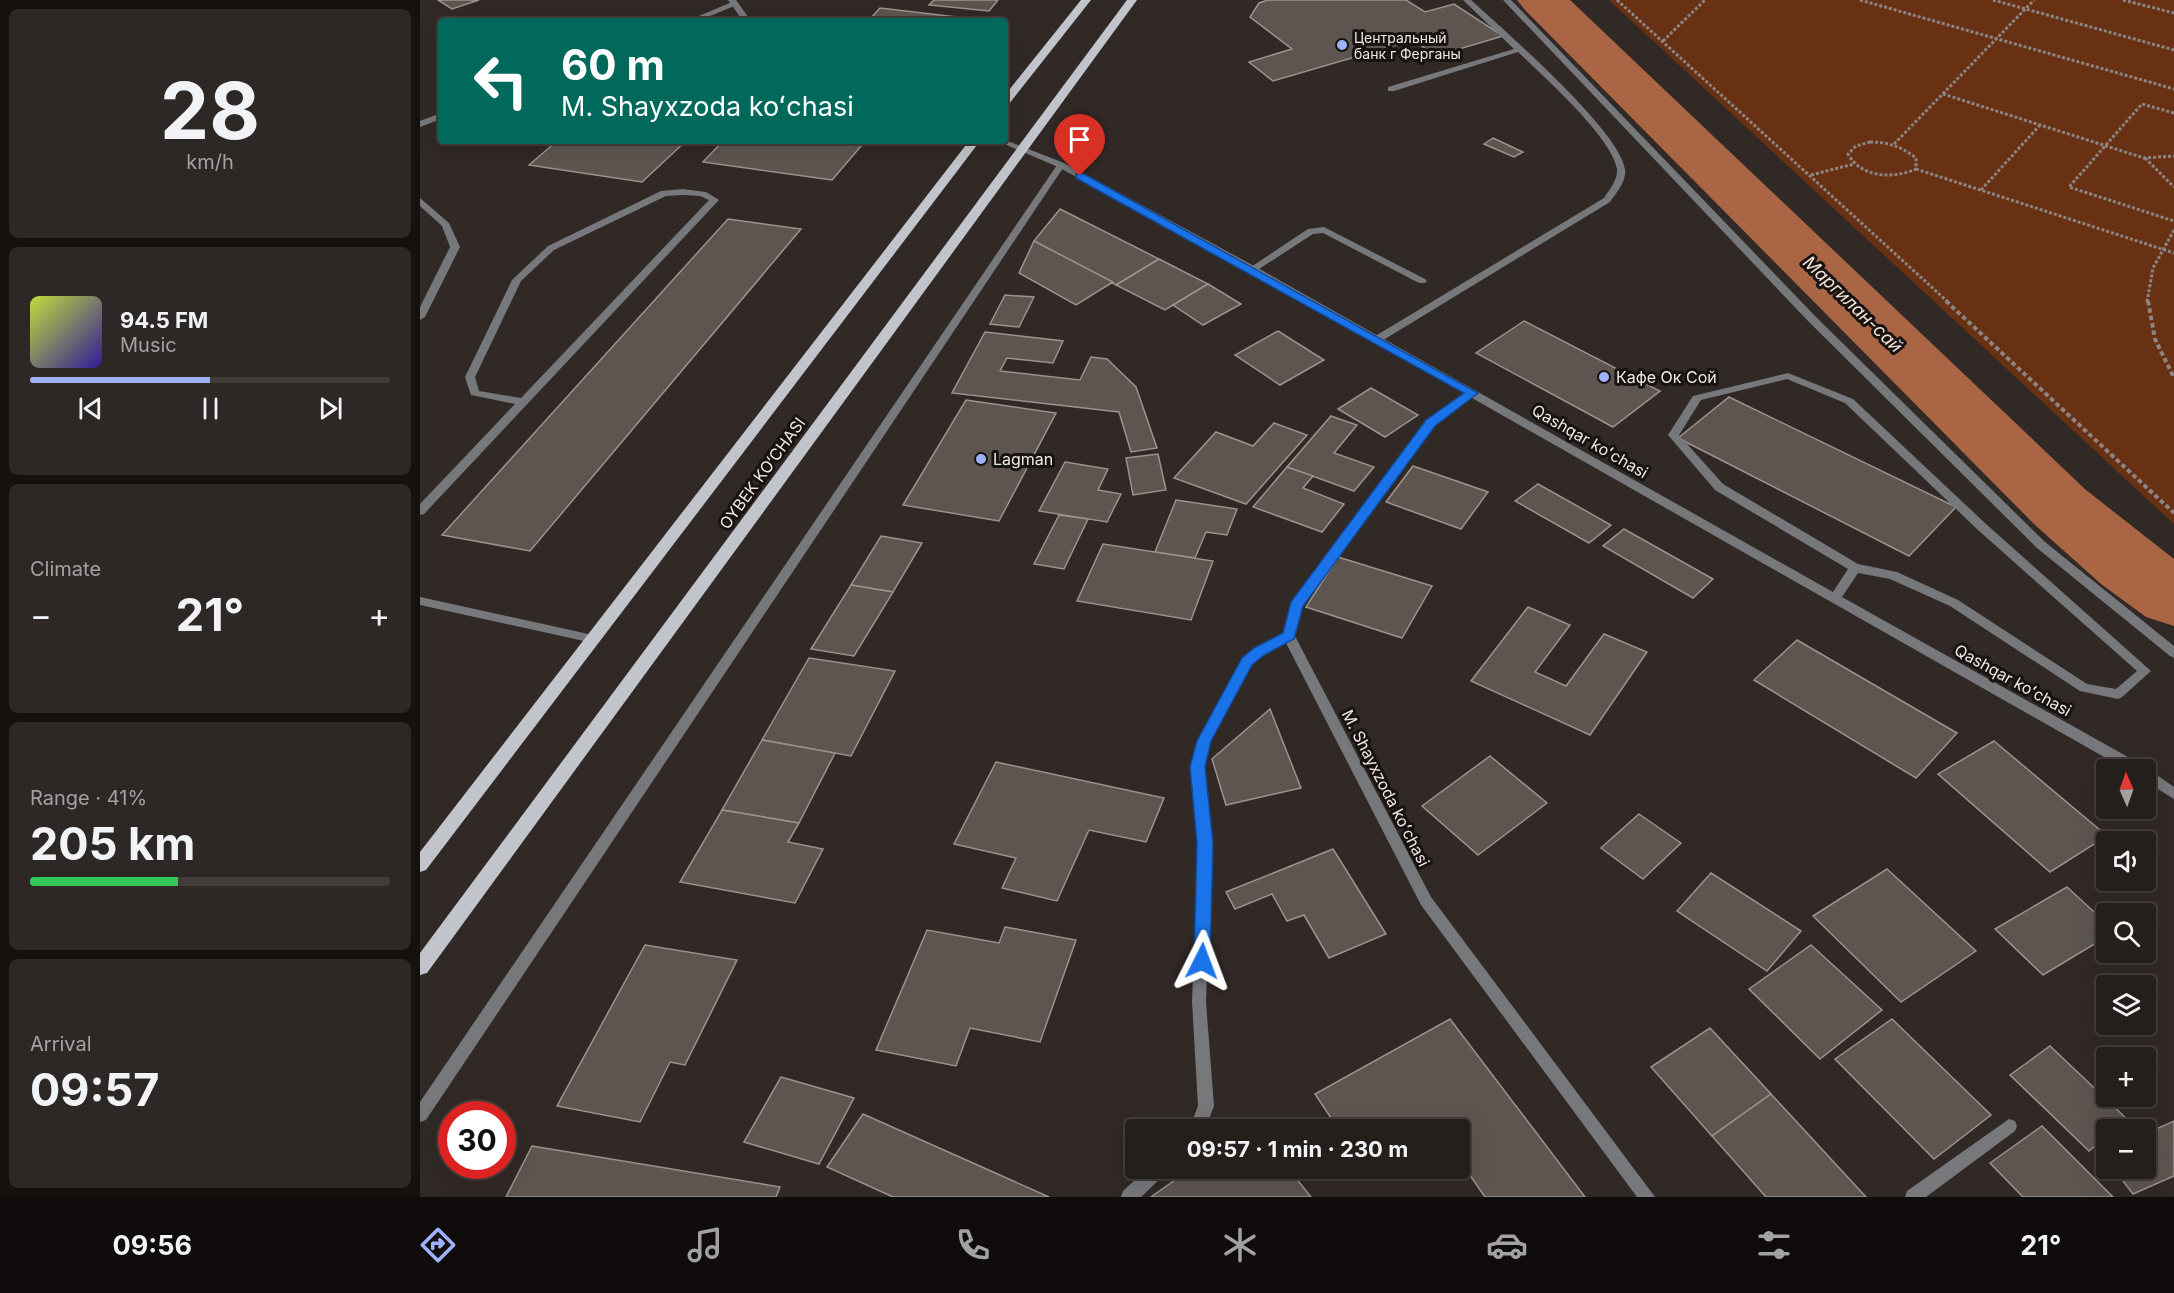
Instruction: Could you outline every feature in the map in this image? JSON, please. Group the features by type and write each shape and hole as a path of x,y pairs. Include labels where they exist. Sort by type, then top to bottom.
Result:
{"main road":[{"path":"1008,98 1086,0"},
{"name":"OYBEK KO‘CHASI","path":"420,967 1132,0"},
{"name":"OYBEK KO‘CHASI","path":"420,865 973,144"}],"street":[{"path":"1376,339 1607,200 1620,180 1621,167 1604,134 1467,0"},
{"path":"1507,0 1813,320 2041,545 2174,653"},
{"path":"698,18 733,2 745,18"},
{"path":"1391,89 1518,50"},
{"path":"420,124 438,117"},
{"name":"Qashqar koʻchasi","path":"1008,143 1061,165 1253,269 2120,759"},
{"path":"420,1115 1061,165"},
{"path":"420,511 714,200 709,195 664,193 551,248 517,280 470,377 475,393 523,402"},
{"path":"420,201 446,225 455,247 420,316"},
{"path":"1253,269 1311,231 1324,230 1422,280"},
{"path":"1788,376 1849,401 1982,527 2145,671 2118,694 2084,688 1954,603 1893,575 1855,568 1719,487 1673,435 1697,398 1788,376"},
{"path":"1201,1119 1206,1106 1199,1002 1205,843 1197,767 1204,741 1247,662 1259,652 1289,636 1296,605 1431,423 1472,393"},
{"path":"1835,598 1855,568"},
{"path":"420,602 593,639"},
{"name":"M. Shayxzoda koʻchasi","path":"1289,636 1426,901 1647,1197"},
{"path":"2156,782 2174,794"},
{"path":"1913,1197 2009,1126"},
{"path":"1129,1197 1148,1179"}],"path":[{"path":"1617,0 1812,176 2174,513"},
{"path":"1663,41 1705,0"},
{"path":"1860,0 2174,89"},
{"path":"1993,0 2174,50"},
{"path":"1894,144 2034,0"},
{"path":"2123,0 2174,13"},
{"path":"1943,94 2144,158 2174,156"},
{"path":"2174,113 2142,104 2069,187 2174,221"},
{"path":"1981,190 2040,125"},
{"path":"1916,169 1916,158 1894,144 1878,142 1856,146 1848,154 1854,164 1868,171 1895,174 1916,169 2174,253"},
{"path":"2144,158 2174,187"},
{"path":"1812,176 1854,164"},
{"path":"2174,230 2152,267 2147,286 2147,308 2151,331 2174,378"}],"shaded area":[{"path":"1609,0 2174,0 2174,524"}],"building":[{"path":"438,0 479,0 452,9"},
{"path":"934,0 998,0 989,11 929,5"},
{"name":"Центральный банк г Ферганы","path":"1268,0 1406,0 1425,12 1454,4 1503,36 1436,56 1413,40 1273,81 1249,62 1292,49 1250,17 1259,3"},
{"path":"880,8 965,18 871,18"},
{"path":"1493,138 1523,152 1514,157 1484,144"},
{"path":"554,144 683,144 642,182 529,165"},
{"path":"720,144 862,145 832,180 703,162"},
{"path":"1060,209 1159,259 1116,285 1034,241"},
{"path":"728,219 801,229 530,551 442,535"},
{"path":"1034,241 1113,282 1076,305 1019,273"},
{"path":"1159,259 1208,284 1165,310 1116,285"},
{"path":"1208,284 1241,304 1203,325 1173,305"},
{"path":"1005,295 1034,297 1019,327 990,324"},
{"path":"1524,321 1660,391 1613,427 1476,353"},
{"path":"1278,331 1324,360 1280,385 1235,355"},
{"path":"985,332 1063,341 1053,363 1007,358 1000,371 1080,380 1091,357 1107,359 1136,387 1157,448 1131,452 1119,412 952,393"},
{"path":"1371,388 1418,415 1385,437 1338,409"},
{"path":"1729,397 1956,507 1909,556 1678,438"},
{"name":"Lagman","path":"966,400 1056,413 999,521 903,505"},
{"path":"1331,416 1357,425 1334,453 1374,467 1354,491 1287,467"},
{"path":"1274,423 1307,435 1246,504 1174,478 1216,432 1253,446"},
{"path":"1158,454 1166,490 1133,495 1126,458"},
{"path":"1065,462 1108,469 1098,490 1121,494 1107,522 1039,511"},
{"path":"1413,466 1488,492 1461,529 1386,502"},
{"path":"1287,467 1313,476 1303,488 1344,504 1322,532 1253,507"},
{"path":"1538,484 1611,525 1589,543 1515,501"},
{"path":"1176,500 1237,509 1227,535 1206,532 1195,558 1155,552"},
{"path":"1059,515 1088,519 1064,569 1034,564"},
{"path":"1624,529 1713,579 1693,598 1603,546"},
{"path":"881,536 922,543 893,592 851,585"},
{"path":"1103,544 1213,561 1191,620 1077,601"},
{"path":"1338,557 1432,586 1402,638 1306,607"},
{"path":"851,585 893,592 854,656 811,649"},
{"path":"1528,607 1570,625 1535,672 1566,686 1604,634 1647,652 1590,735 1471,681"},
{"path":"1797,640 1957,733 1916,778 1754,680"},
{"path":"809,658 895,671 851,756 762,740"},
{"path":"1270,709 1301,788 1226,805 1212,759"},
{"path":"762,740 835,753 799,823 722,810"},
{"path":"1994,741 2101,831 2096,831 2096,843 2050,872 1938,774"},
{"path":"1490,756 1547,803 1478,855 1422,806"},
{"path":"996,762 1164,798 1146,842 1089,830 1057,901 1002,888 1016,858 954,844"},
{"path":"722,810 799,823 788,842 823,849 795,903 680,882"},
{"path":"1639,814 1681,843 1643,879 1601,848"},
{"path":"1333,849 1386,934 1329,958 1304,915 1287,921 1272,894 1235,909 1226,892"},
{"path":"1887,869 1976,951 1901,1002 1813,916"},
{"path":"1711,873 1801,931 1767,971 1677,911"},
{"path":"2067,887 2096,914 2096,943 2043,975 1995,929"},
{"path":"1005,927 1076,940 1040,1042 970,1028 956,1066 876,1050 927,930 999,943"},
{"path":"645,945 737,960 685,1065 670,1062 640,1122 557,1106"},
{"path":"1811,945 1882,1010 1820,1059 1749,989"},
{"path":"1450,1019 1585,1197 1485,1197 1470,1175 1470,1119 1332,1119 1315,1094"},
{"path":"1892,1019 1991,1115 1934,1159 1835,1059"},
{"path":"1710,1028 1771,1094 1712,1136 1651,1067"},
{"path":"2050,1046 2096,1090 2096,1107 2114,1107 2127,1119 2096,1119 2096,1145 2089,1151 2010,1075"},
{"path":"781,1077 854,1098 819,1164 744,1142"},
{"path":"1771,1094 1866,1197 1766,1197 1712,1136"},
{"path":"863,1114 1049,1197 893,1197 827,1167"},
{"path":"2174,1121 2174,1176 2133,1194 2121,1179 2156,1179 2156,1129"},
{"path":"2042,1126 2113,1197 2023,1197 1990,1163"},
{"path":"532,1146 780,1187 776,1197 506,1197"},
{"path":"1176,1179 1297,1179 1311,1197 1151,1197"}],"waterway":[{"name":"Маргилан-сай","path":"1542,0 2060,507 2128,565 2174,598"}],"place":[{"name":"Центральный банк г Ферганы","path":"1342,45"},
{"name":"Кафе Ок Сой","path":"1604,377"},
{"name":"Lagman","path":"981,459"}],"route":[{"path":"1080,176 1253,269 1472,393 1431,423 1296,605 1289,636 1259,652 1247,662 1204,741 1197,767 1205,843 1202,961"}]}
